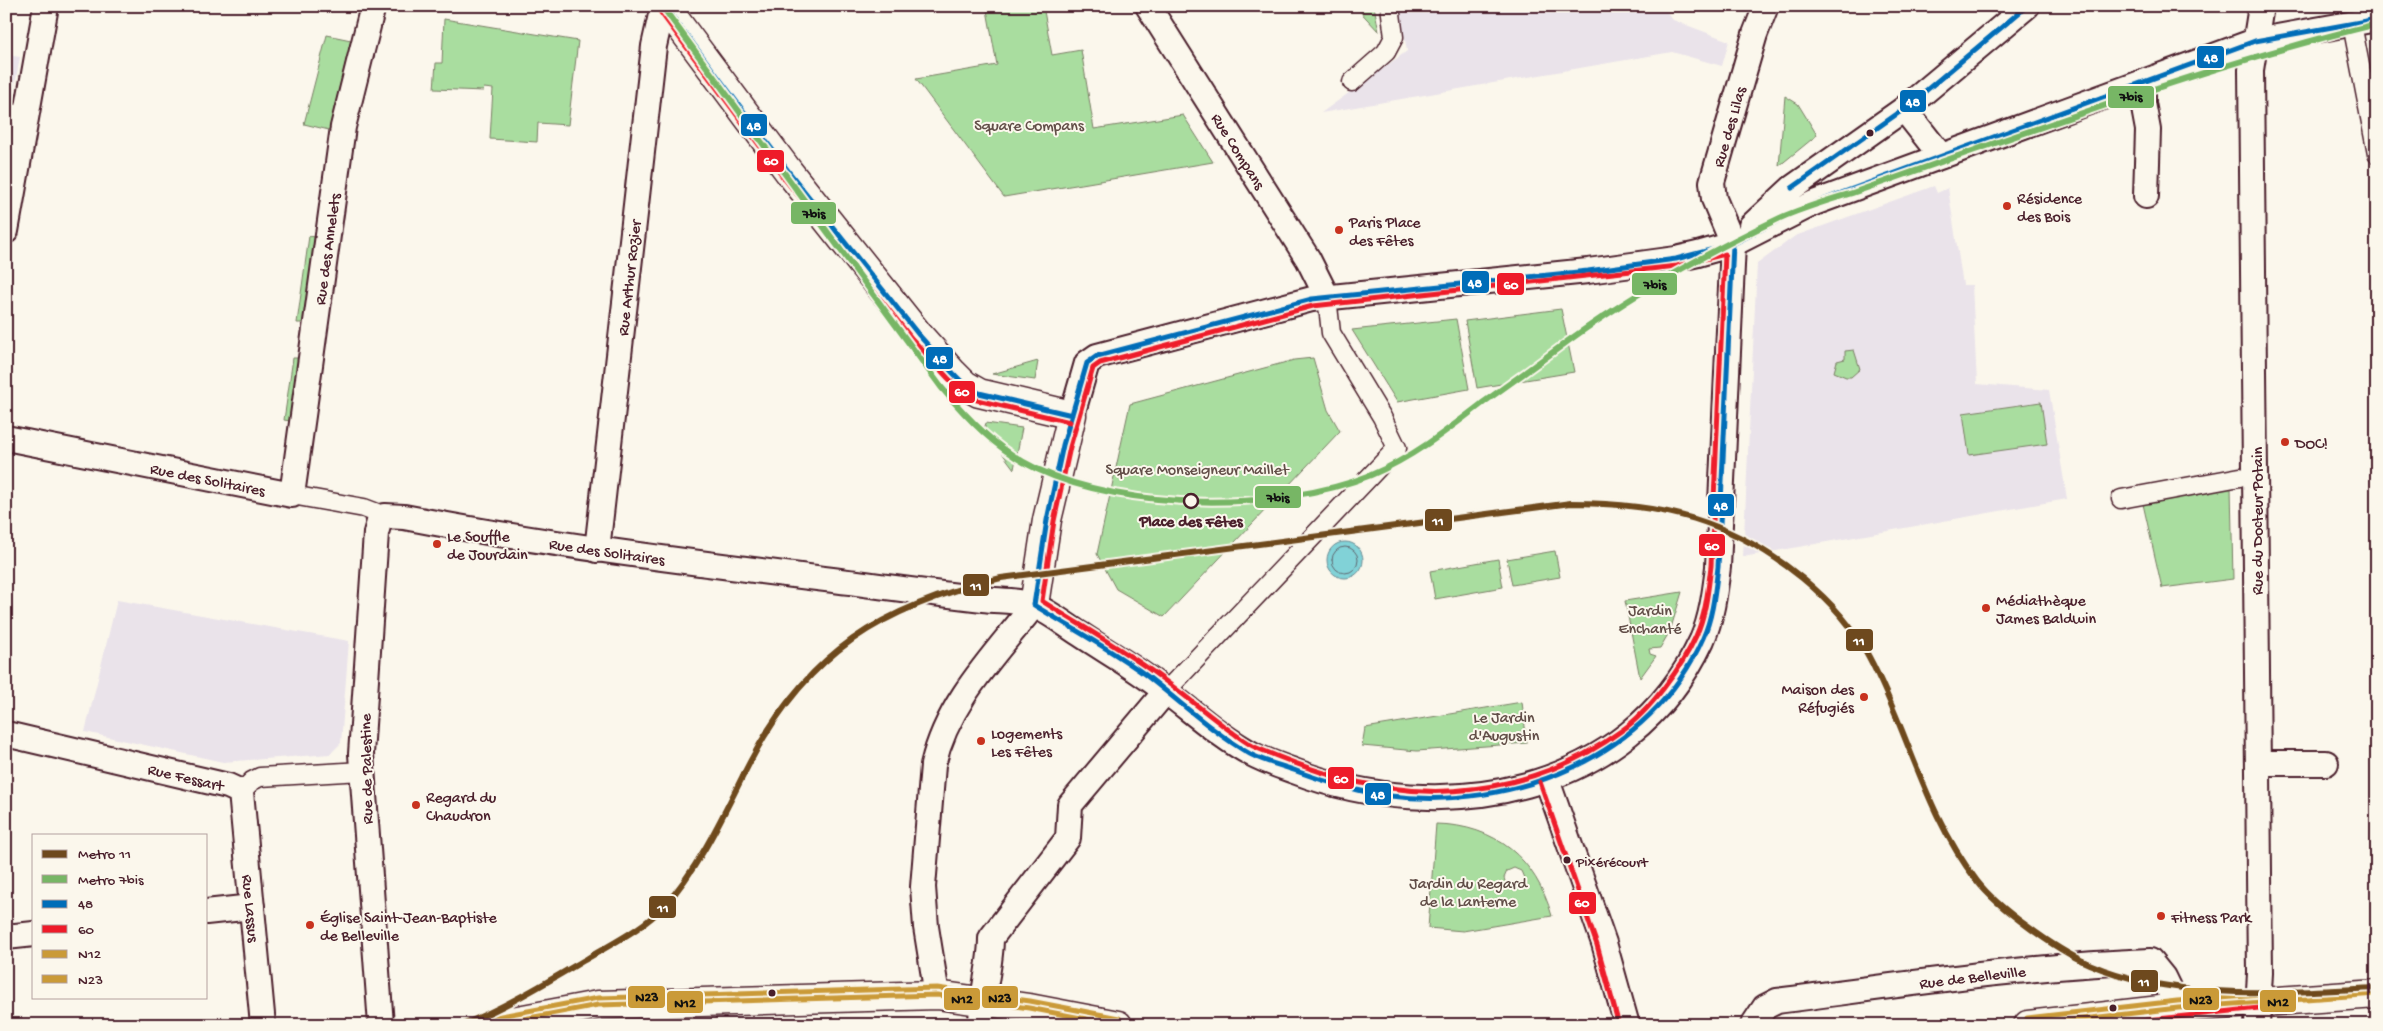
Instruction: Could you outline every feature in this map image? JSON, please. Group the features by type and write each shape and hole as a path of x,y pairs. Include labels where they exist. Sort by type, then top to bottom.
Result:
{"main road":[{"path":"662,14 918,334 965,385 979,393 1072,414 1047,520 1034,605"},
{"path":"2028,1025 2178,1008 2257,1013 2377,994"},
{"path":"492,1025 598,1005 937,995 982,1013 1029,1008 1118,1025"}],"street":[{"path":"6,231 17,114 46,6"},
{"name":"Rue des Annelets","path":"292,495 343,127 373,6"},
{"name":"Rue Compans","path":"1148,6 1308,259 1327,297"},
{"path":"1352,82 1386,52 1394,37 1390,6"},
{"name":"Rue des Lilas","path":"1733,244 1714,199 1712,182 1754,34 1766,6"},
{"path":"937,995 926,928 923,887 933,765 945,726 957,702 1034,605 1144,675 1186,708 1251,754 1341,787 1390,796 1447,797 1525,787 1547,780 1608,749 1628,736 1683,675 1703,638 1713,607 1718,567 1733,244 1792,188 1904,108 2027,6"},
{"name":"Rue du Docteur Potain","path":"2257,1013 2260,973 2251,70 2261,6"},
{"name":"Rue Arthur Rozier","path":"597,550 662,14"},
{"path":"1072,414 1087,363 1097,356 1297,303 1327,297 1588,271 1676,259 1733,244 1814,203 2255,41 2377,19"},
{"path":"2352,24 2377,154"},
{"path":"2143,82 2143,103 2148,130 2146,196"},
{"path":"1904,108 1940,156"},
{"path":"982,1013 991,957 991,938 1068,838 1070,805 1166,691 1397,448 1382,416 1330,333 1327,297"},
{"name":"Rue des Solitaires","path":"6,438 364,508 385,516 404,517 547,543 1034,605"},
{"path":"2121,499 2240,477"},
{"name":"Rue de Palestine","path":"381,1025 362,770 363,708 376,533 380,522 385,516"},
{"name":"Rue Fessart","path":"6,734 228,786 241,792 252,781 260,777 362,770"},
{"path":"2258,763 2326,763"},
{"path":"1547,780 1604,942 1627,1025"},
{"name":"Rue Lassus","path":"241,792 263,1025"},
{"path":"208,912 252,906"},
{"path":"6,937 32,934"},
{"name":"Rue de Belleville","path":"1753,1025 1765,1007 1777,1002 2120,962 2150,961 2163,977 2178,1008"}],"shaded area":[{"path":"1399,6 1662,6 1673,20 1729,41 1722,66 1672,52 1321,113 1407,51"},
{"path":"6,55 20,57 14,89 6,88"},
{"path":"1934,186 1937,193 1948,188 1963,285 1972,285 1977,384 2049,390 2067,499 1743,557 1757,264 1795,236"},
{"path":"117,600 349,641 341,743 330,754 223,762 85,732"}],"green space":[{"name":"Square Compans","path":"1017,6 1072,6 1044,11 1052,55 1081,50 1094,129 1183,115 1213,162 1004,197 916,79 997,65 987,10 998,8 999,10"},
{"path":"1355,6 1374,6 1379,32"},
{"path":"444,19 578,41 568,125 538,123 537,142 490,139 493,89 484,88 483,91 434,89 436,63 442,63"},
{"path":"327,35 351,40 329,130 304,124"},
{"path":"1785,96 1798,104 1817,135 1779,166"},
{"path":"309,236 315,237 304,323 297,323"},
{"path":"1561,309 1574,372 1477,388 1465,321"},
{"path":"1456,319 1469,389 1397,402 1352,330"},
{"path":"1854,350 1860,369 1851,377 1834,372 1837,361 1845,359 1845,351"},
{"path":"293,358 299,358 290,421 284,420"},
{"name":"Square Monseigneur Maillet","path":"1313,358 1328,410 1340,431 1164,617 1116,589 1097,554 1130,404 1294,360"},
{"path":"1038,361 1035,380 992,374"},
{"path":"2041,402 2047,444 1969,455 1963,413"},
{"path":"986,423 1022,428 1014,469 984,429"},
{"path":"2231,487 2233,579 2162,588 2143,504"},
{"path":"1555,551 1560,577 1512,585 1507,559"},
{"path":"1498,559 1503,587 1435,599 1430,571"},
{"name":"Jardin Enchanté","path":"1682,592 1670,631 1660,648 1649,649 1650,654 1656,656 1640,678 1625,601"},
{"name":"Le Jardin d'Augustin","path":"1522,702 1527,743 1417,751 1362,746 1365,728"},
{"name":"Jardin du Regard de la Lanterne","path":"1436,824 1458,826 1477,831 1495,839 1510,849 1524,862 1536,878 1552,916 1463,931 1428,928","holes":["1514,868 1521,871 1524,878 1522,885 1515,889 1506,885 1504,878 1507,871"]}],"water":[{"path":"1345,542 1358,547 1363,560 1358,573 1345,578 1332,573 1327,560 1332,547"}],"metro line":[{"name":"7bis","path":"662,6 941,387 984,433 1023,462 1073,483 1114,493 1158,499 1203,502 1293,496 1334,487 1386,468 1430,442 1619,306 1698,260 1752,231 1789,214 2174,82 2275,51 2377,24"},
{"name":"11","path":"462,1025 542,985 629,934 657,913 678,889 702,854 772,724 797,691 823,663 853,639 885,620 920,603 959,589 1001,578 1571,503 1635,507 1665,511 1694,519 1722,529 1749,542 1775,558 1812,586 1831,604 1863,646 1883,685 1930,800 1959,855 1982,888 1994,900 2020,921 2065,952 2089,964 2123,976 2158,984 2194,989 2268,992 2377,988"}],"transit line":[{"name":"48","path":"665,6 789,172 918,334 953,373 965,385 979,393 1072,415"},
{"name":"48","path":"1792,188 1904,109 2027,6"},
{"name":"60","path":"659,10 783,177 912,339 948,378 961,391 977,400 1070,422"},
{"name":"48","path":"1733,244 1814,203 2255,41 2377,19"},
{"name":"48","path":"1733,244 1718,567 1709,621 1703,638 1680,680 1649,715 1614,744 1573,767 1529,784 1483,794 1437,798 1390,796 1333,783 1268,762 1250,754 1210,727 1134,666 1034,605 1047,520 1063,445 1087,363 1097,356 1312,299 1588,271 1676,259 1733,244"},
{"name":"60","path":"1725,254 1711,566 1702,619 1696,636 1674,675 1643,712 1632,723 1596,748 1569,762 1511,782 1451,791 1420,791 1390,788 1356,782 1322,772 1289,761 1250,744 1149,669 1042,601 1054,521 1070,447 1093,368 1100,363 1313,306 1677,266 1725,254"},
{"name":"60","path":"1540,782 1597,945 1619,1025"},
{"name":"N23","path":"2027,1018 2177,1001 2376,987"},
{"name":"N23","path":"490,1018 598,998 937,988 1030,1001 1119,1018"},
{"name":"N12","path":"2030,1025 2178,1008 2377,994"},
{"name":"N12","path":"492,1025 598,1005 937,995 1029,1008 1117,1025"},
{"name":"60","path":"2103,1025 2259,1008"}],"place":[{"name":"Résidence des Bois","path":"2007,206"},
{"name":"Paris Place des Fêtes","path":"1339,230"},
{"name":"DOC!","path":"2285,442"},
{"name":"Place des Fêtes","path":"1191,501"},
{"name":"Le Souffle de Jourdain","path":"437,544"},
{"name":"Médiathèque James Baldwin","path":"1986,608"},
{"name":"Maison des Réfugiés","path":"1864,697"},
{"name":"Logements Les Fêtes","path":"981,741"},
{"name":"Regard du Chaudron","path":"416,805"},
{"name":"Pixérécourt","path":"1567,860"},
{"name":"Fitness Park","path":"2161,916"},
{"name":"Église Saint-Jean-Baptiste de Belleville","path":"310,925"}]}
